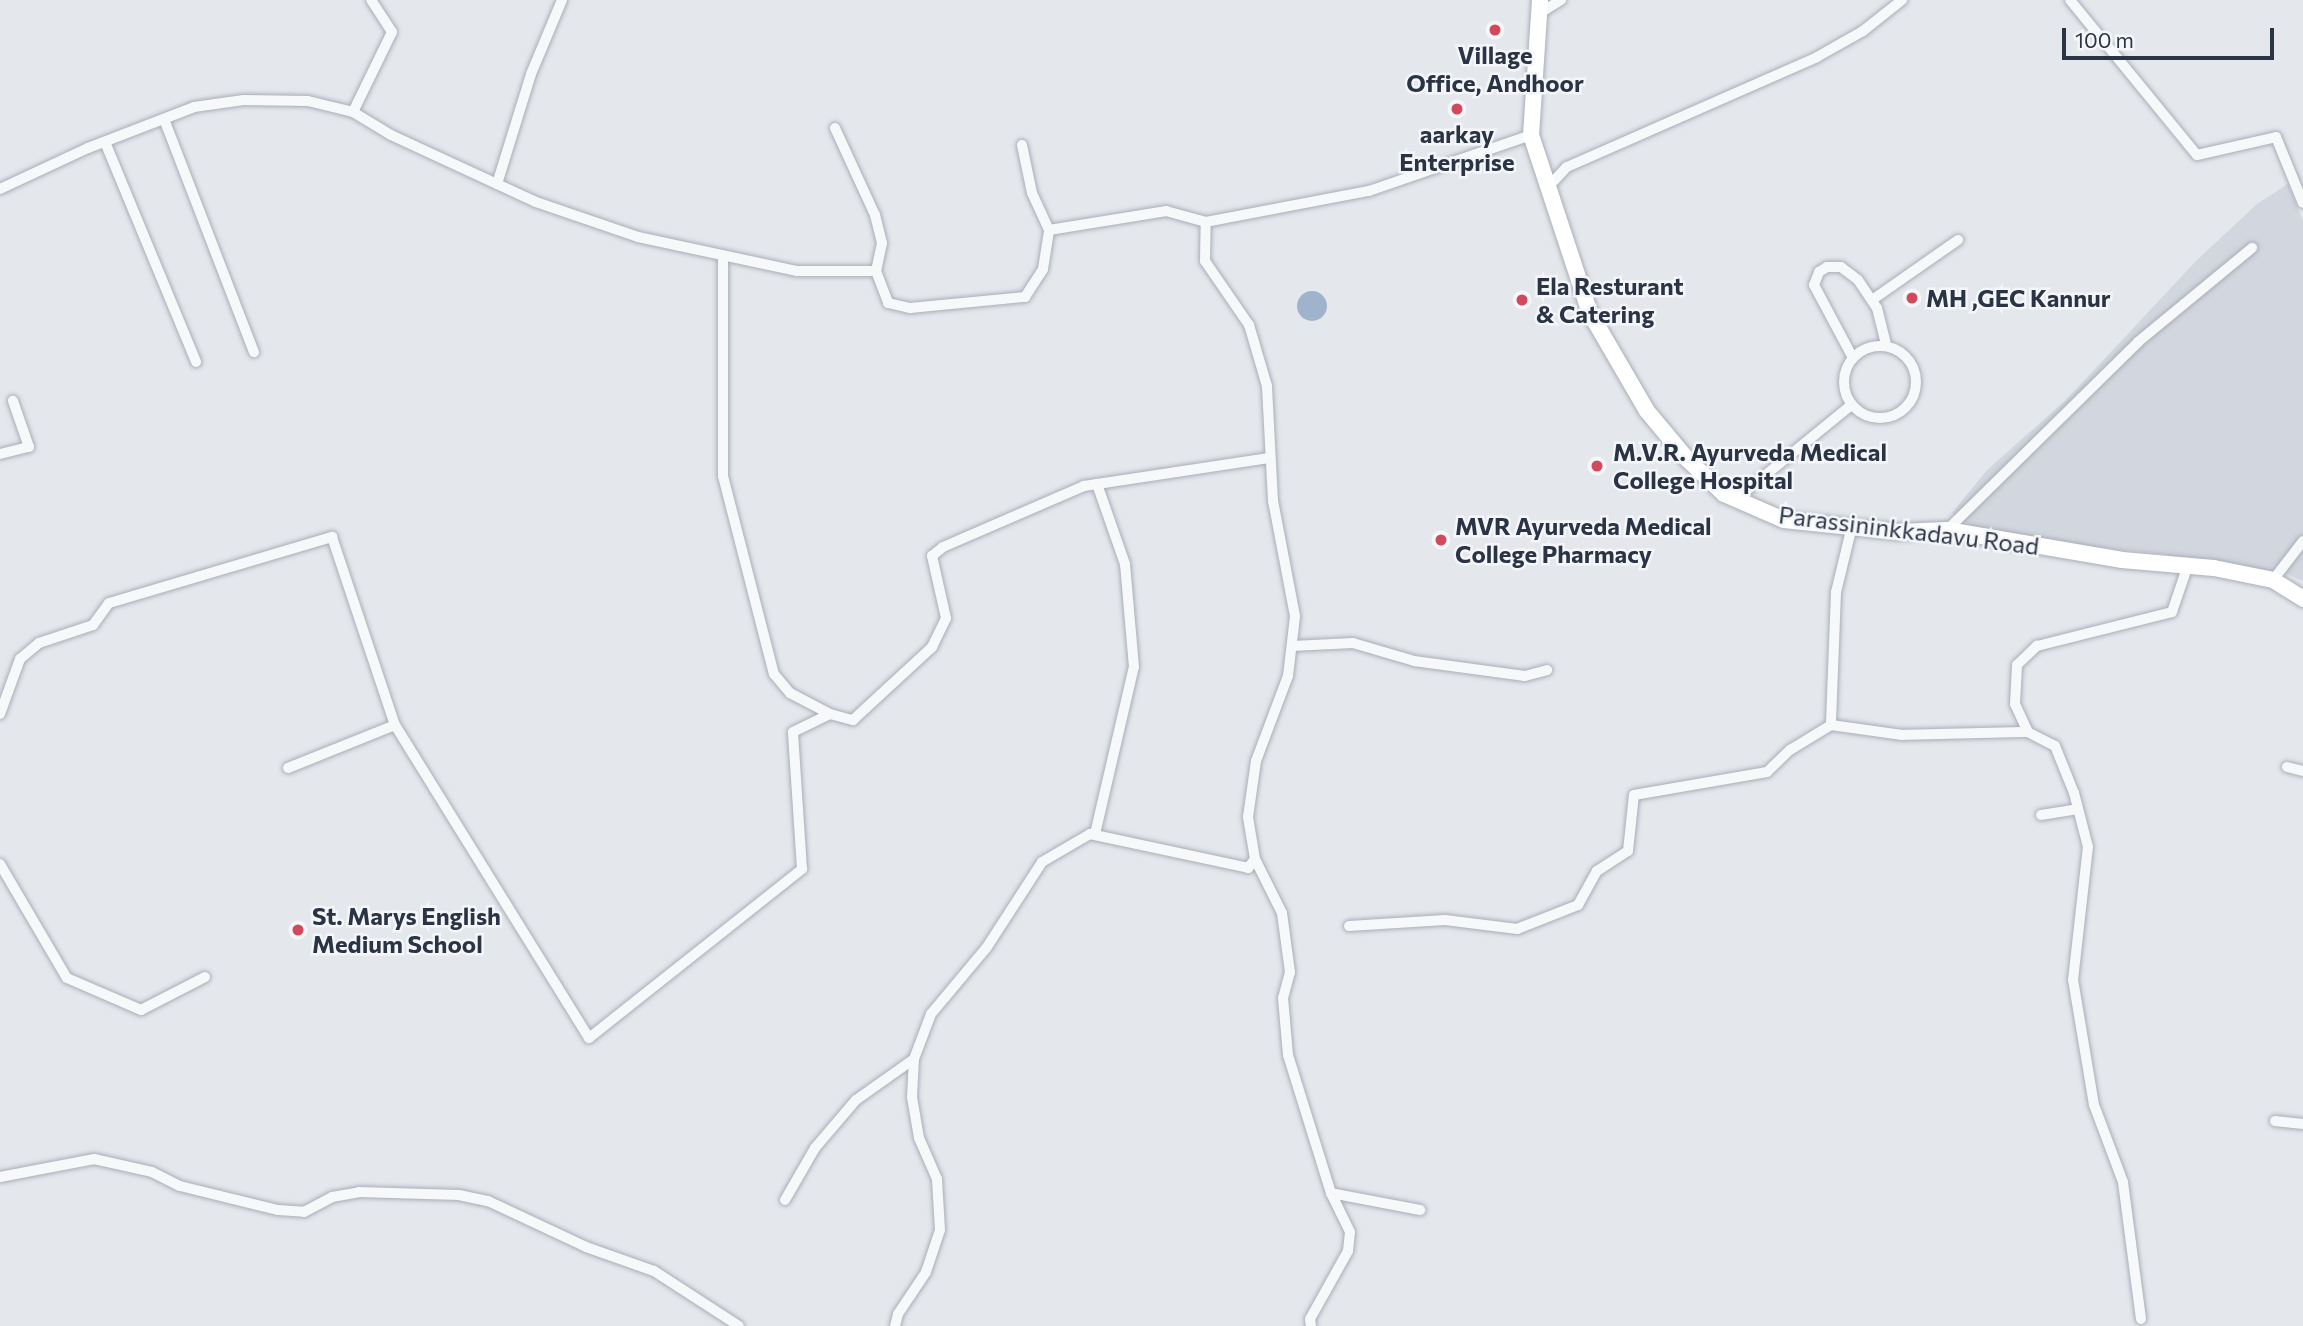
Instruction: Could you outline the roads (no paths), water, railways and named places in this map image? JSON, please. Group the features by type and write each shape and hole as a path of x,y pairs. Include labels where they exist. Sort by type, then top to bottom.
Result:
{"main road":[{"name":"Parassininkkadavu Road","path":"1540,6 1531,135 1590,313 1617,365 1687,460 1724,494 1784,520 1947,530 2122,560 2188,565 2273,580 2303,599"}],"street":[{"path":"353,112 392,32 371,0"},
{"path":"498,184 531,74 562,0"},
{"path":"1540,6 1561,0"},
{"path":"1549,186 1567,167 1817,57 1863,31 1902,0"},
{"path":"2070,0 2197,155 2276,137 2303,203"},
{"path":"0,189 105,142 194,107 244,100 308,101 353,112 391,135 498,184 638,237 723,258 797,271 876,271"},
{"path":"164,119 254,352"},
{"path":"835,128 875,215 882,243 876,271 888,303 909,308 1025,297 1043,269 1049,230 1032,193 1021,145"},
{"path":"1049,230 1167,211 1206,222 1369,191 1531,135"},
{"path":"105,142 196,362"},
{"path":"1206,222 1205,261 1249,325 1267,386 1269,458 1295,616 1288,676 1256,761 1248,817 1255,859 1282,913 1290,972 1283,998 1288,1055 1331,1193 1350,1232 1348,1251 1310,1319 1311,1326"},
{"path":"1872,300 1958,240"},
{"path":"1947,530 2138,342 2252,248"},
{"path":"723,258 723,476 774,674 790,693 830,714 853,720 932,647 943,630 946,604 932,556 1048,498 1097,484 1269,458"},
{"path":"1853,358 1850,346 1818,299 1814,285 1819,272 1841,267 1858,279 1872,300 1886,345"},
{"path":"1886,345 1898,350 1914,369 1915,394 1908,406 1899,413 1874,417 1850,406 1844,381 1853,358 1862,350 1886,345"},
{"path":"0,454 29,447 13,401"},
{"path":"1736,499 1850,406"},
{"path":"1095,834 1134,667 1125,564 1097,484"},
{"path":"1831,725 1836,592 1852,526"},
{"path":"0,714 20,659 39,643 93,625 109,603 332,537 395,725 589,1038 802,869 793,732 830,714"},
{"path":"2273,580 2303,541"},
{"path":"2028,732 2015,704 2017,665 2037,646 2172,612 2188,565"},
{"path":"1292,646 1353,643 1414,661 1525,676 1547,670"},
{"path":"288,768 395,725"},
{"path":"1349,926 1446,920 1517,929 1578,905 1597,872 1628,851 1634,795 1767,772 1790,750 1831,725 1902,735 2028,732 2055,746 2078,809 2088,847 2073,980 2094,1105 2123,1182 2141,1319"},
{"path":"2287,767 2303,771"},
{"path":"2041,815 2078,809"},
{"path":"883,1326 895,1326 898,1314 926,1272 940,1230 937,1179 919,1138 912,1097 914,1059 931,1014 987,947 1042,862 1095,834 1248,867 1255,859"},
{"path":"0,864 66,978 141,1010 205,978"},
{"path":"785,1200 815,1148 856,1100 914,1059"},
{"path":"2276,1121 2303,1124"},
{"path":"0,1177 94,1159 152,1172 180,1186 304,1212 332,1197 359,1192 459,1195 488,1201 586,1247 654,1271 732,1325"},
{"path":"1331,1193 1420,1210"}],"water":[{"path":"1312,291 1323,295 1327,306 1323,317 1312,321 1301,317 1297,306 1301,295"}],"place":[{"name":"Village Office, Andhoor","path":"1495,30"},
{"name":"aarkay Enterprise","path":"1457,109"},
{"name":"MH ,GEC Kannur","path":"1912,298"},
{"name":"Ela Resturant & Catering","path":"1522,300"},
{"name":"M.V.R. Ayurveda Medical College Hospital","path":"1597,466"},
{"name":"MVR Ayurveda Medical College Pharmacy","path":"1441,540"},
{"name":"St. Marys English Medium School","path":"298,930"}]}
